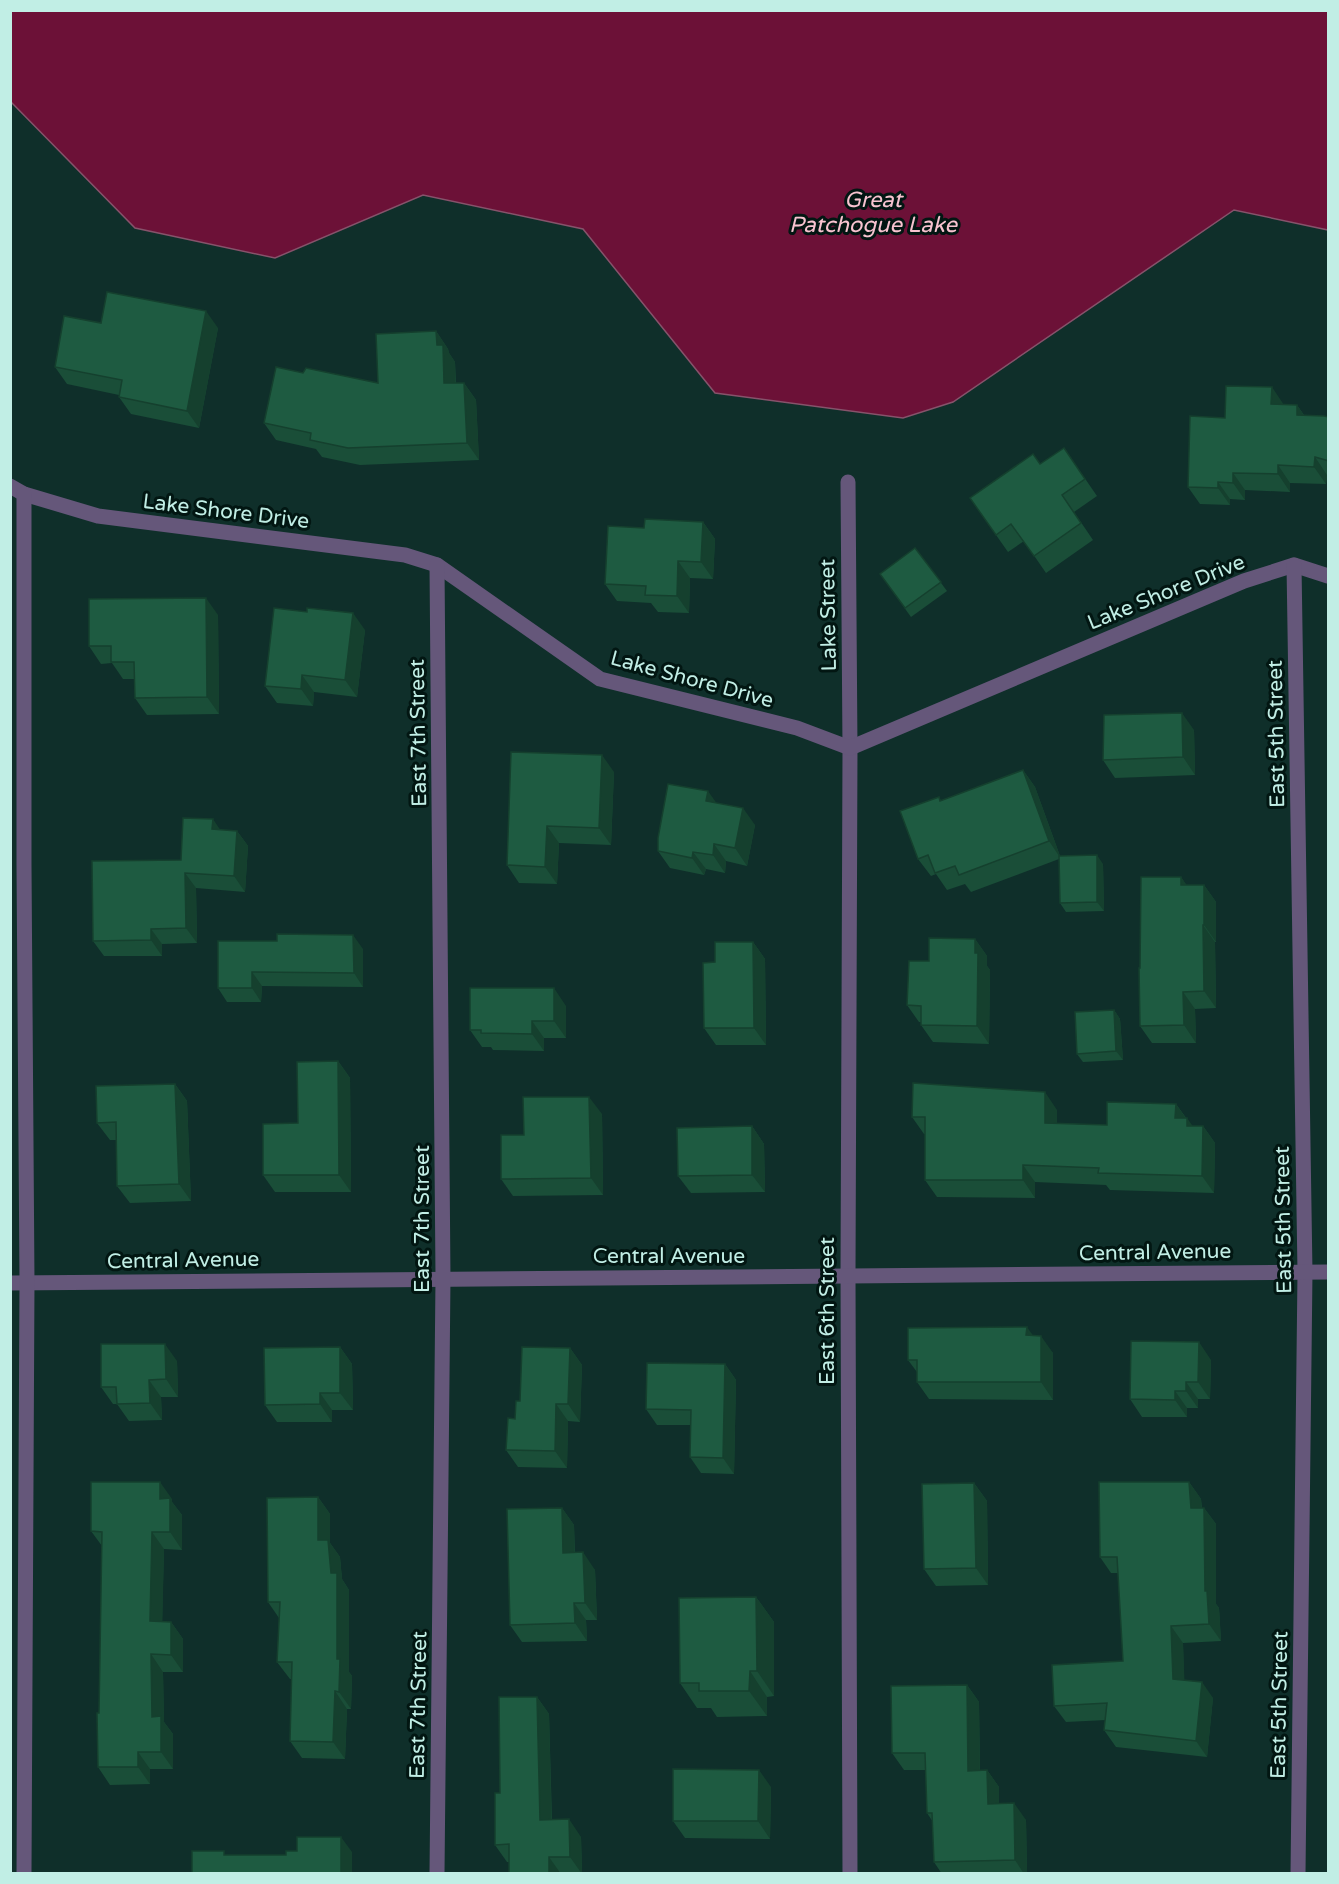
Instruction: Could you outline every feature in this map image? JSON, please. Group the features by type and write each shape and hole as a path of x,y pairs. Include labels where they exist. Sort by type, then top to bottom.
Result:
{"street":[{"name":"Lake Street","path":"848,482 850,748"},
{"name":"Lake Shore Drive","path":"17,490 98,516 405,555 437,565 600,679 797,728 850,748 1244,581 1294,565"},
{"path":"17,490 17,864 27,1282 24,1874"},
{"name":"East 7th Street","path":"437,565 443,1278 437,1874"},
{"path":"1294,565 1329,576"},
{"name":"East 5th Street","path":"1294,565 1305,1272 1298,1874"},
{"name":"East 6th Street","path":"850,748 848,1276 850,1874"},
{"name":"Central Avenue","path":"10,1282 1329,1272"}],"water":[{"name":"Great Patchogue Lake","path":"10,11 1328,11 1328,230 1234,210 953,402 903,418 715,393 583,229 423,195 275,258 135,228 11,102"}],"building":[{"path":"107,292 206,311 187,411 119,397 122,380 55,367 64,316 101,323"},
{"path":"436,331 437,345 443,345 444,383 464,383 467,443 348,448 310,440 311,433 264,423 276,367 303,373 306,368 378,383 376,334"},
{"path":"1226,386 1272,387 1271,404 1297,405 1297,415 1329,417 1329,461 1315,457 1314,467 1278,465 1278,474 1233,473 1233,483 1218,482 1218,488 1188,487 1190,416 1225,418"},
{"path":"1064,448 1085,479 1062,495 1081,523 1034,556 1011,524 996,535 970,498 1033,454 1040,464"},
{"path":"645,519 703,522 701,562 678,561 677,596 645,595 646,586 605,584 608,526 644,528"},
{"path":"915,548 941,582 905,608 880,574"},
{"path":"206,598 207,697 135,698 134,662 111,662 111,646 89,646 89,599"},
{"path":"274,608 307,612 307,608 353,613 345,680 302,675 301,689 265,686"},
{"path":"1182,713 1183,757 1103,760 1104,715"},
{"path":"511,752 602,755 599,828 547,826 545,867 507,865"},
{"path":"1023,770 1049,841 959,875 955,866 935,873 928,855 918,859 900,811 939,797 940,801"},
{"path":"668,784 708,791 706,801 743,808 735,848 714,844 713,855 693,852 692,858 658,851 658,838"},
{"path":"183,818 213,819 212,829 237,831 234,876 185,873 186,928 151,929 151,940 93,941 92,861 181,860"},
{"path":"1097,855 1097,902 1060,903 1059,856"},
{"path":"1141,877 1181,877 1181,885 1204,885 1204,991 1183,992 1184,1025 1140,1026"},
{"path":"277,934 353,935 354,973 252,972 252,988 218,988 218,941 277,941"},
{"path":"929,938 975,939 975,953 978,953 977,1026 921,1025 921,1006 907,1005 909,961 929,961"},
{"path":"715,942 753,942 754,1028 704,1028 703,963 715,962"},
{"path":"470,988 554,988 554,1021 532,1021 532,1034 481,1033 481,1030 470,1030"},
{"path":"1114,1010 1116,1051 1077,1054 1075,1012"},
{"path":"338,1061 339,1175 263,1175 263,1124 298,1123 297,1062"},
{"path":"913,1083 1045,1092 1045,1123 1107,1125 1107,1102 1176,1104 1175,1118 1187,1118 1187,1126 1203,1126 1202,1176 1098,1173 1099,1168 1023,1165 1023,1180 925,1180 925,1117 912,1117"},
{"path":"175,1084 179,1184 117,1186 116,1122 97,1123 96,1086"},
{"path":"523,1097 589,1097 591,1178 501,1179 501,1135 524,1135"},
{"path":"752,1126 752,1175 678,1176 677,1128"},
{"path":"1027,1327 1026,1335 1041,1336 1041,1382 917,1382 917,1360 908,1360 908,1328"},
{"path":"1131,1341 1199,1342 1198,1382 1186,1382 1186,1391 1175,1391 1175,1400 1130,1399"},
{"path":"101,1344 165,1344 166,1379 149,1380 150,1403 117,1404 116,1387 101,1387"},
{"path":"340,1347 340,1393 320,1393 320,1404 265,1405 264,1348"},
{"path":"522,1347 570,1348 568,1404 556,1404 555,1451 506,1450 508,1418 515,1419 516,1401 520,1401"},
{"path":"647,1363 725,1364 723,1458 690,1457 691,1410 646,1409"},
{"path":"91,1482 160,1482 160,1499 170,1498 170,1532 152,1532 150,1621 171,1622 171,1655 151,1654 152,1717 161,1716 161,1752 138,1752 138,1767 98,1767 97,1713 99,1713 102,1532 91,1531"},
{"path":"1099,1482 1189,1482 1191,1508 1204,1508 1205,1591 1207,1591 1209,1624 1171,1626 1173,1679 1202,1682 1196,1741 1104,1730 1107,1703 1054,1706 1052,1665 1123,1661 1117,1557 1100,1557"},
{"path":"974,1483 976,1568 924,1569 922,1484"},
{"path":"318,1497 318,1540 328,1540 331,1573 337,1573 339,1692 335,1691 333,1742 290,1741 292,1662 277,1662 280,1602 268,1602 267,1498"},
{"path":"562,1508 563,1553 583,1552 585,1603 574,1603 575,1623 510,1625 507,1509"},
{"path":"756,1597 757,1671 750,1671 749,1691 699,1691 699,1683 680,1683 679,1598"},
{"path":"967,1685 968,1771 987,1770 988,1804 1014,1803 1015,1860 934,1862 932,1813 927,1813 925,1753 892,1753 891,1686"},
{"path":"499,1697 537,1697 540,1820 569,1819 570,1857 549,1857 549,1874 509,1874 509,1844 495,1845 495,1793 500,1793"},
{"path":"673,1769 759,1770 758,1821 673,1821"},
{"path":"297,1837 341,1837 341,1874 192,1874 192,1851 224,1851 224,1855 286,1855 286,1851 297,1851"}]}
